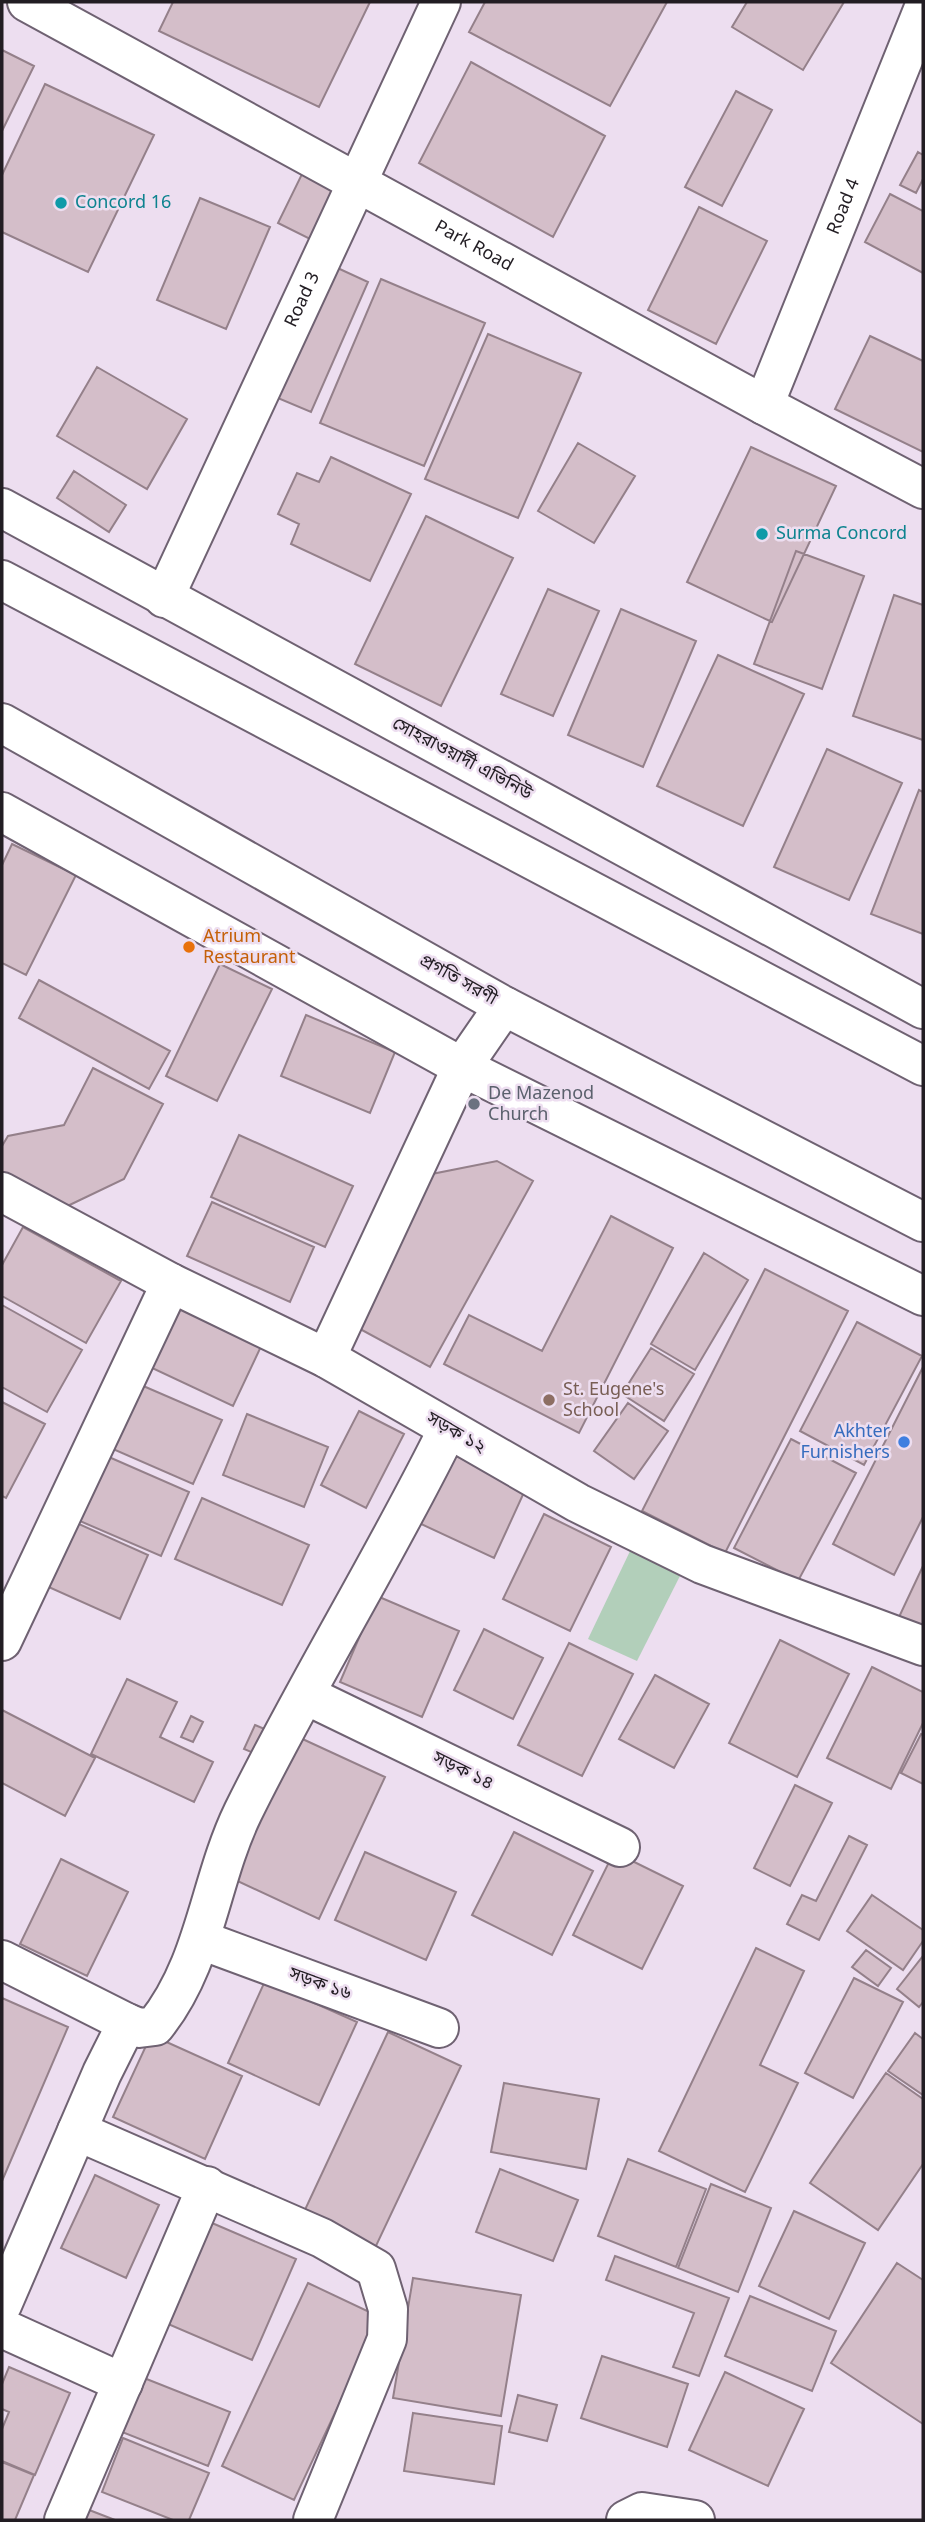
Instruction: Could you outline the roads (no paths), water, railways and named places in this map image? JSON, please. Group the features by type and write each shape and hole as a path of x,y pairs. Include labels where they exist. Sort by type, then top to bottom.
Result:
{"street":[{"name":"Park Road","path":"27,2 764,405 923,489"},
{"name":"Road 3","path":"164,598 441,2"},
{"name":"Road 4","path":"764,405 923,10"},
{"name":"সোহরাওয়ার্দী এভিনিউ","path":"2,508 923,1009"},
{"path":"2,580 923,1066"},
{"name":"প্রগতি সরণী","path":"2,723 504,1006 923,1222"},
{"path":"2,812 462,1068 923,1296"},
{"path":"326,1357 462,1068 504,1006"},
{"name":"সড়ক ১২","path":"2,1192 171,1283 326,1357 578,1503 702,1563 923,1646"},
{"path":"2,1641 171,1283"},
{"path":"2,1961 127,2024 139,2028 155,2026 176,2000 201,1940 242,1815 448,1429"},
{"name":"সড়ক ১৪","path":"306,1695 620,1847"},
{"name":"সড়ক ১৬","path":"201,1940 439,2028"},
{"path":"2,2305 127,2024"},
{"path":"77,2132 207,2186 321,2238 376,2269 387,2309 387,2339 313,2520"},
{"path":"64,2520 207,2186"},
{"path":"2,2329 123,2383"},
{"path":"626,2520 642,2512 695,2520"}],"place":[{"name":"Concord 16","path":"61,203"},
{"name":"Surma Concord","path":"762,534"},
{"name":"Atrium Restaurant","path":"189,947"},
{"name":"De Mazenod Church","path":"474,1104"},
{"name":"St. Eugene's School","path":"549,1400"},
{"name":"Akhter Furnishers","path":"904,1442"}]}
